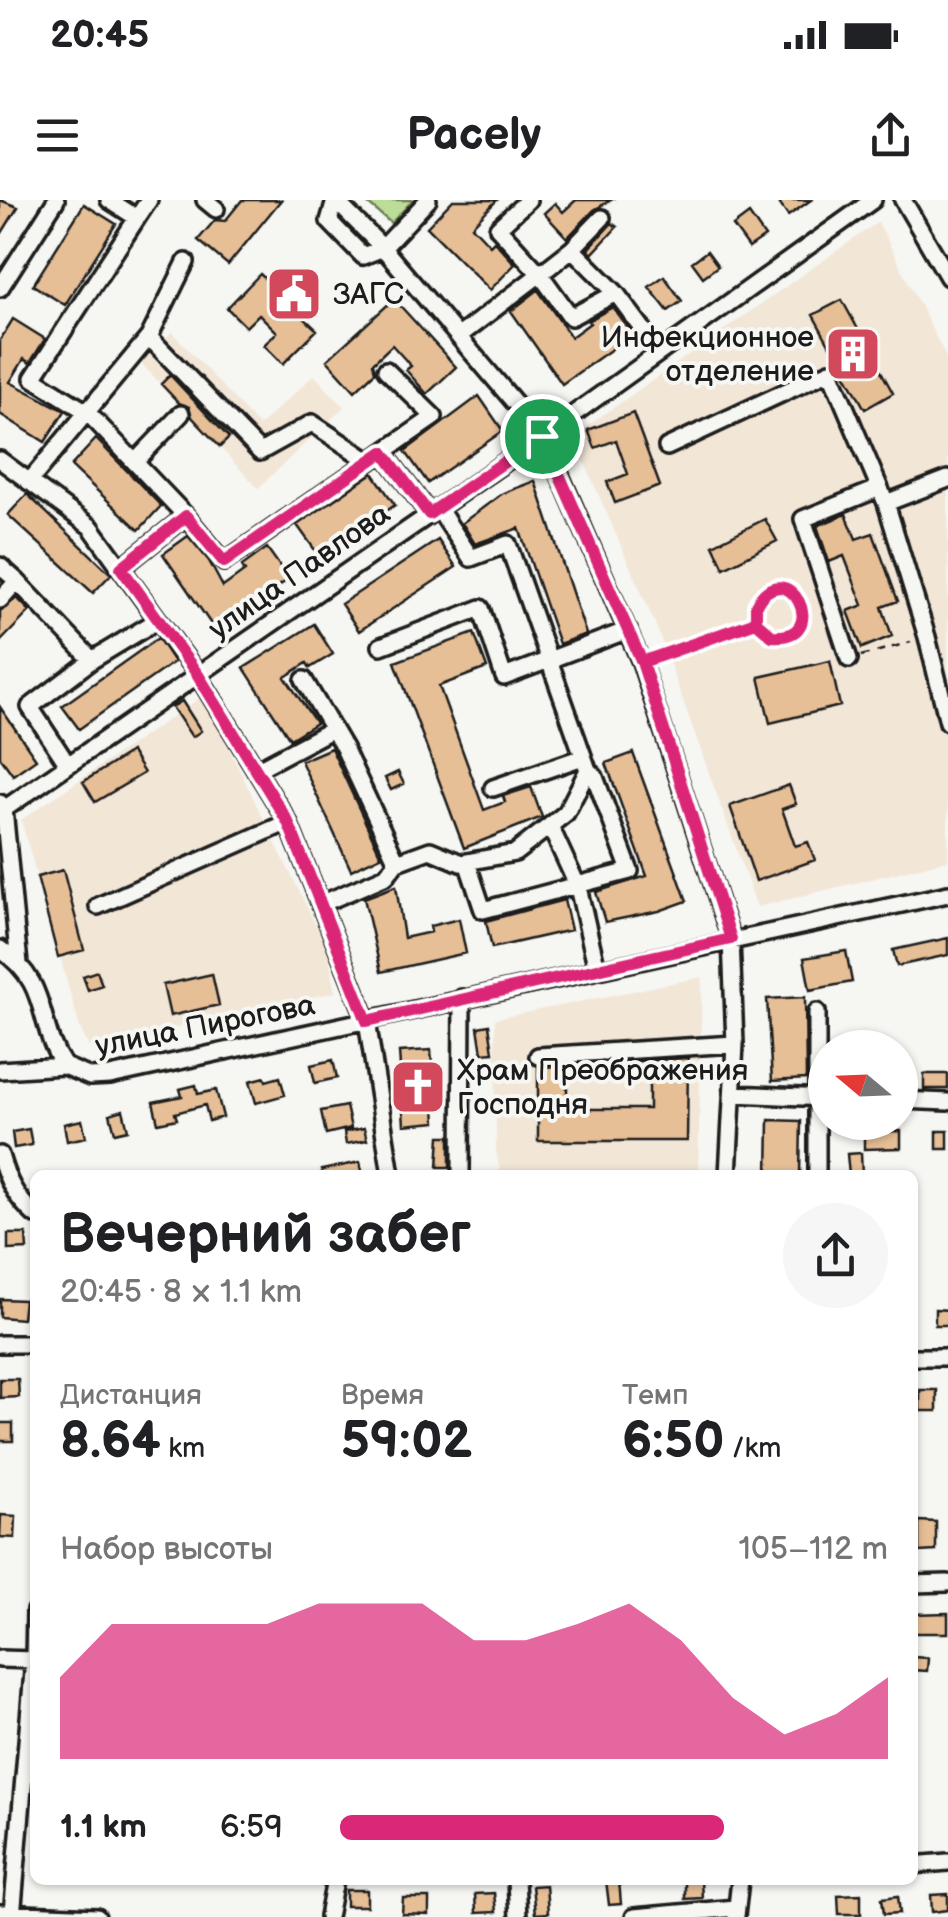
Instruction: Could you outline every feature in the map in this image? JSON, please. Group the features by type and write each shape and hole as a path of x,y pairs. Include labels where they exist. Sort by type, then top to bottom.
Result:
{"street":[{"path":"0,288 56,200"},
{"path":"108,200 137,218"},
{"path":"149,200 33,378 87,412 224,562 434,417 386,370"},
{"path":"344,203 329,222 363,256 383,248 428,200"},
{"path":"528,200 498,228 572,317 616,293"},
{"name":"улица Павлова","path":"1,808 542,436 873,200"},
{"path":"903,200 948,277"},
{"path":"459,336 572,249 602,218"},
{"path":"383,248 542,436 642,662 731,939 736,1044 728,1170"},
{"path":"572,249 616,293 660,352"},
{"path":"29,482 150,337 186,262"},
{"path":"150,337 260,452 312,424 376,457 433,512 472,558 508,544 585,763 595,777 630,871 482,910 468,862"},
{"path":"667,447 830,371 883,496 927,637 948,722"},
{"path":"135,462 181,414"},
{"path":"0,460 91,527 198,675 288,822 367,1021 390,1170"},
{"path":"849,659 803,519 948,479"},
{"path":"121,568 186,516"},
{"path":"0,566 92,660"},
{"path":"0,600 16,581"},
{"path":"381,646 481,608 504,676 628,630"},
{"path":"68,765 30,706 92,660 158,620"},
{"path":"304,680 333,728 396,862"},
{"path":"256,770 333,728"},
{"path":"494,788 585,763"},
{"path":"321,904 386,876 396,862 430,850 461,863 516,853 566,814 585,763"},
{"path":"1,808 19,964"},
{"path":"98,906 288,822"},
{"path":"550,826 578,887 597,968"},
{"name":"улица Пирогова","path":"1,1070 64,1066 90,1077 110,1076 948,894"},
{"path":"0,949 19,964 41,998 56,1054 64,1066"},
{"path":"461,1170 462,998"},
{"path":"817,1012 818,1030"},
{"path":"538,1056 736,1044"},
{"path":"0,1090 1,1070"},
{"path":"733,1094 808,1097"},
{"path":"918,1101 948,1102"},
{"path":"817,1170 818,1140"},
{"path":"0,1154 8,1182 30,1210"},
{"path":"0,1344 30,1344"},
{"path":"918,1357 948,1357"},
{"path":"918,1584 948,1583"},
{"path":"0,1659 30,1660"},
{"path":"30,1699 8,1914 98,1917"},
{"path":"918,1864 948,1862"},
{"path":"328,1917 334,1885"},
{"path":"516,1885 518,1917"},
{"path":"634,1917 736,1912 739,1885"}],"path":[{"path":"768,591 791,591 802,604 800,626 786,636 772,636 756,622 756,605 768,591"},
{"path":"642,662 756,622"},
{"path":"849,659 927,637"}],"shaded area":[{"path":"878,222 948,361 948,860 757,907 657,628 573,436"},
{"path":"172,332 259,426 314,375 344,407 258,488 140,362"},
{"path":"203,696 328,950 335,992 89,1047 80,1028 21,820"},
{"path":"702,977 698,1170 500,1170 496,1151 495,1019"}],"green space":[{"path":"413,200 391,223 367,203"}],"building":[{"path":"0,200 18,207 0,236"},
{"path":"242,200 281,200 228,265 198,240 215,220 225,221"},
{"path":"453,200 497,200 472,226 490,245 494,241 515,264 490,290 427,227"},
{"path":"576,200 611,200 594,210 567,238 544,213 555,203 563,212"},
{"path":"777,200 811,200 788,216"},
{"path":"84,204 116,224 65,305 33,285"},
{"path":"749,214 765,237 749,248 733,226"},
{"path":"612,223 617,227 592,254 588,249"},
{"path":"707,251 718,266 703,277 692,262"},
{"path":"260,274 278,291 287,282 311,306 302,316 317,330 283,364 264,345 277,332 259,314 246,327 227,308"},
{"path":"664,276 682,301 668,311 649,287"},
{"path":"538,290 571,337 588,321 613,307 633,334 562,384 511,311"},
{"path":"394,299 456,367 427,394 406,370 411,366 392,345 373,363 375,372 355,391 327,360"},
{"name":"Инфекционное отделение","path":"842,300 893,393 865,409 813,315"},
{"path":"13,319 45,339 30,363 24,359 10,382 65,411 45,442 0,414 0,340"},
{"path":"170,375 229,438 220,447 192,417 189,407 179,403 161,384"},
{"path":"479,396 503,431 428,483 405,451"},
{"path":"633,413 660,486 615,503 607,482 628,474 616,440 595,448 588,430"},
{"path":"96,439 161,506 139,530 71,466"},
{"path":"373,473 395,505 320,557 297,525"},
{"path":"535,481 586,634 559,644 519,528 475,544 462,523 503,493"},
{"path":"27,494 111,574 93,593 8,515"},
{"path":"846,514 856,539 873,533 898,601 882,607 892,636 862,648 848,611 863,605 844,556 829,562 817,526"},
{"path":"765,519 777,541 724,568 713,545"},
{"path":"188,536 209,561 223,587 245,571 242,566 267,548 289,579 215,630 163,554"},
{"path":"438,540 456,567 359,631 341,604"},
{"path":"17,598 30,611 0,642 0,611"},
{"path":"314,624 333,654 310,668 307,663 285,677 316,723 290,739 244,668"},
{"path":"474,633 487,668 439,686 484,810 505,802 503,796 531,787 542,817 464,848 395,662"},
{"path":"158,638 174,662 79,729 62,706"},
{"path":"830,661 840,706 770,723 759,677"},
{"path":"182,701 201,731 192,737 172,707"},
{"path":"0,707 36,759 13,775 0,757"},
{"path":"331,748 381,856 351,870 301,761"},
{"path":"131,752 144,773 95,802 83,782"},
{"path":"633,753 687,901 605,922 596,892 647,876 606,763"},
{"path":"398,772 404,784 391,790 385,778"},
{"path":"789,785 796,804 782,809 795,846 808,842 815,860 756,881 730,806"},
{"path":"63,870 84,950 58,957 37,877"},
{"path":"396,886 404,938 431,932 430,926 459,919 466,953 381,972 364,898"},
{"path":"564,900 571,930 492,948 486,921"},
{"path":"948,938 948,955 897,966 893,950"},
{"path":"846,951 852,982 810,990 804,958"},
{"path":"97,971 102,985 88,990 83,976"},
{"path":"212,974 219,1005 170,1016 163,985"},
{"path":"805,997 806,1079 772,1081 767,999"},
{"path":"489,1025 493,1052 482,1053 478,1027"},
{"name":"Храм Преображения Господня","path":"431,1050 436,1122 404,1125 399,1052"},
{"path":"688,1058 687,1141 538,1141 538,1067 567,1066 567,1109 649,1109 649,1079 624,1079 624,1062"},
{"path":"333,1060 337,1078 315,1083 311,1065"},
{"path":"924,1074 948,1074 948,1089 924,1089"},
{"path":"265,1077 266,1081 280,1077 285,1095 256,1103 250,1081"},
{"path":"196,1085 198,1094 216,1090 223,1117 209,1121 205,1105 175,1113 177,1119 158,1123 153,1102 182,1096 180,1089"},
{"path":"346,1106 351,1128 326,1134 321,1111"},
{"path":"123,1110 128,1130 115,1133 110,1114"},
{"path":"82,1120 86,1137 67,1141 64,1124"},
{"path":"769,1120 801,1121 800,1170 768,1170"},
{"path":"364,1128 367,1140 346,1144 344,1132"},
{"path":"29,1129 32,1145 14,1148 12,1132"},
{"path":"937,1131 948,1131 948,1149 937,1149"},
{"path":"440,1136 450,1136 450,1167 438,1167"},
{"path":"864,1140 901,1140 901,1148 864,1149"},
{"path":"861,1153 862,1170 849,1170 847,1154"},
{"path":"360,1162 362,1170 322,1170"},
{"path":"8,1234 26,1234 27,1249 8,1250"},
{"path":"0,1299 24,1300 22,1319 0,1317"},
{"path":"935,1309 948,1310 948,1325 935,1325"},
{"path":"0,1379 18,1379 19,1397 0,1398"},
{"path":"920,1390 937,1390 937,1411 920,1411"},
{"path":"0,1423 13,1423 13,1441 0,1441"},
{"path":"1,1515 16,1516 15,1538 0,1537"},
{"path":"919,1521 936,1522 936,1551 919,1552"},
{"path":"948,1613 948,1633 918,1633 918,1614"},
{"path":"918,1657 928,1658 927,1671 918,1670"},
{"path":"546,1885 548,1913 535,1914 532,1886"},
{"path":"607,1885 619,1885 621,1904 609,1905"},
{"path":"685,1885 701,1885 702,1898 685,1899"},
{"path":"346,1890 367,1890 367,1906 346,1906"},
{"path":"494,1893 496,1912 476,1913 475,1894"},
{"path":"861,1894 861,1914 839,1914 838,1895"},
{"path":"948,1894 948,1910 932,1912 931,1895"},
{"path":"898,1896 900,1913 884,1914 882,1898"},
{"path":"403,1898 429,1898 429,1915 402,1914"}],"place":[{"name":"ЗАГС","path":"294,294"},
{"name":"Инфекционное отделение","path":"853,354"},
{"name":"Храм Преображения Господня","path":"418,1087"}],"route":[{"path":"542,436 429,514 383,452 224,562 186,516 121,568 198,675 288,822 367,1021 731,939 642,662 756,622 772,636 786,636 800,626 802,604 791,591 776,588 756,605 756,622 642,662 542,436"}]}
